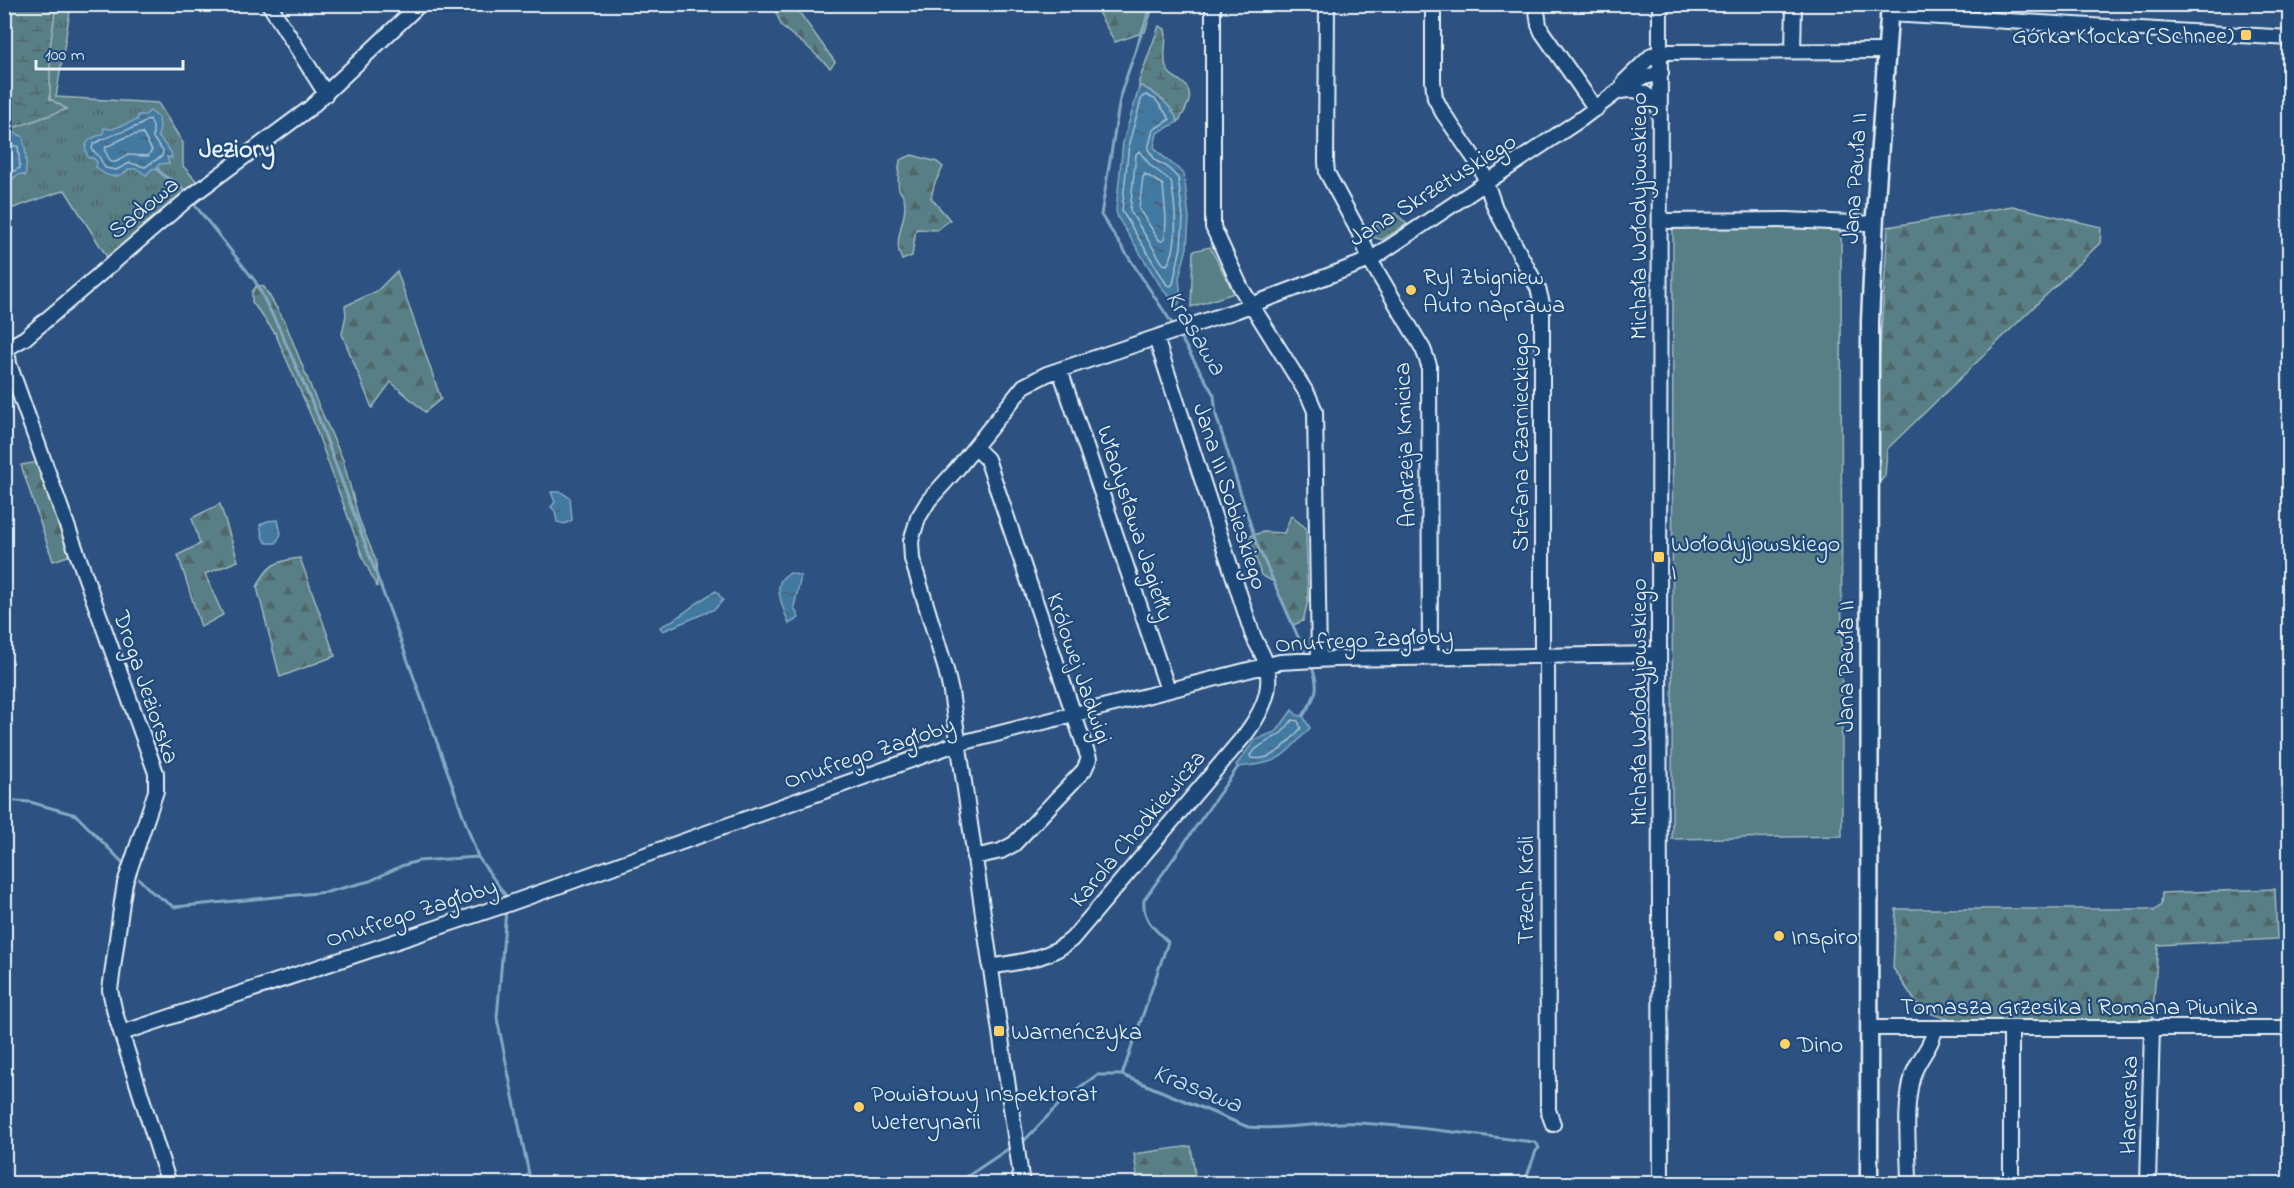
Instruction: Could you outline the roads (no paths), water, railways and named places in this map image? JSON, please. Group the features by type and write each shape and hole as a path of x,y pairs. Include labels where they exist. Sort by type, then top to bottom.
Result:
{"main road":[{"name":"Jana Pawła II","path":"1869,1184 1869,366 1874,224 1890,9"}],"street":[{"path":"269,4 326,94"},
{"name":"Sadowa","path":"6,349 26,338 198,190 295,120 326,94 420,4"},
{"path":"1213,4 1213,226 1236,277 1309,397 1315,411 1312,660"},
{"name":"Andrzeja Kmicica","path":"1327,4 1326,162 1332,184 1360,234 1370,260 1423,349 1429,365 1430,658"},
{"name":"Stefana Czarnieckiego","path":"1433,4 1433,81 1436,98 1443,113 1481,168 1495,208 1538,288 1542,304 1545,656"},
{"path":"1536,4 1542,32 1596,109"},
{"name":"Michała Wołodyjowskiego","path":"1660,4 1661,1184"},
{"path":"1793,51 1794,4"},
{"path":"1890,9 2289,38"},
{"path":"1661,52 1887,51"},
{"name":"Jana Skrzetuskiego","path":"1022,1184 959,744 946,670 914,567 911,541 918,518 929,500 975,447 1016,393 1031,381 1252,305 1370,260 1596,109 1652,55 1661,52"},
{"name":"Jana Skrzetuskiego","path":"1612,96 1641,78 1661,73"},
{"path":"1612,96 1636,90 1648,95 1660,110"},
{"path":"1660,221 1787,220 1874,224"},
{"name":"Jana III Sobieskiego","path":"1156,338 1252,633 1267,666"},
{"name":"Droga Jeziorska","path":"6,349 9,364 156,773 156,790 125,883 110,990 169,1184"},
{"name":"Władysława Jagiełły","path":"1060,370 1168,690"},
{"name":"Królowej Jadwigi","path":"974,857 1001,851 1014,844 1088,764 1088,754 987,459 975,447"},
{"name":"Onufrego Zagłoby","path":"122,1033 508,904 959,744 1168,690 1283,662 1659,654"},
{"name":"Trzech Króli","path":"1545,656 1548,1110 1553,1124"},
{"name":"Karola Chodkiewicza","path":"990,967 1050,954 1062,948 1072,939 1252,726 1263,706 1269,684 1267,666"},
{"name":"Harcerska","path":"2148,1184 2152,1027"},
{"name":"Tomasza Grzesika i Romana Piwnika","path":"1869,1028 2289,1028"},
{"path":"1909,1184 1908,1102 1910,1088 1913,1074 1935,1028"},
{"path":"2011,1029 2011,1184"}],"water":[{"path":"1142,86 1167,105 1178,122 1157,133 1154,147 1184,174 1189,218 1187,248 1179,278 1181,298 1178,305 1163,290 1118,218 1116,211 1123,142 1139,88"},
{"path":"150,111 158,117 160,127 158,136 171,152 172,158 167,157 169,163 159,164 146,175 137,169 129,169 116,176 100,171 96,167 97,162 89,158 86,153 88,142 103,134 104,128 112,129 137,120 138,115 145,115"},
{"path":"15,133 23,139 26,156 25,176 21,174 16,176 11,181 12,187 5,191 5,140 13,139"},
{"path":"551,492 561,492 570,498 572,520 565,524 557,522 555,511 551,507 555,502"},
{"path":"278,520 281,534 276,543 267,543 263,539 260,525 267,521"},
{"path":"791,573 801,576 794,607 799,618 789,624 781,603 779,588 784,577"},
{"path":"716,591 723,600 715,609 663,631 660,627 676,619"},
{"path":"1292,710 1297,715 1303,716 1310,728 1293,746 1272,761 1238,767 1236,765 1255,740 1277,731"}],"waterway":[{"name":"Krasawa","path":"1157,4 1148,14 1121,93 1101,215 1175,328"},
{"path":"157,168 184,190"},
{"path":"194,204 255,281 280,330 317,414 478,857"},
{"name":"Krasawa","path":"1178,333 1214,395 1216,415 1256,542 1307,657"},
{"name":"Krasawa","path":"1303,716 1316,692 1316,680 1311,665"},
{"name":"Krasawa","path":"1238,767 1144,900 1147,919 1168,942 1122,1075 1248,1127 1276,1128 1358,1123 1424,1128 1533,1142 1539,1148 1524,1184"},
{"path":"4,800 30,802 76,815 126,866"},
{"path":"139,879 152,892 174,907 327,892 370,881 401,866 418,861 478,857 506,896"},
{"path":"506,910 497,1018 531,1184"},
{"path":"1023,1142 1066,1097 1097,1075 1122,1075"},
{"path":"956,1184 1008,1149"}],"place":[{"name":"Górka Kłocka (Schnee)","path":"2246,35"},
{"name":"Ryl Zbigniew Auto naprawa","path":"1411,290"},
{"name":"Wołodyjowskiego I","path":"1659,557"},
{"name":"Inspiro","path":"1779,936"},
{"name":"Warneńczyka","path":"999,1031"},
{"name":"Dino","path":"1785,1044"},
{"name":"Powiatowy Inspektorat Weterynarii","path":"859,1107"}],"district":[{"name":"Jeziory","path":"237,148"}]}
